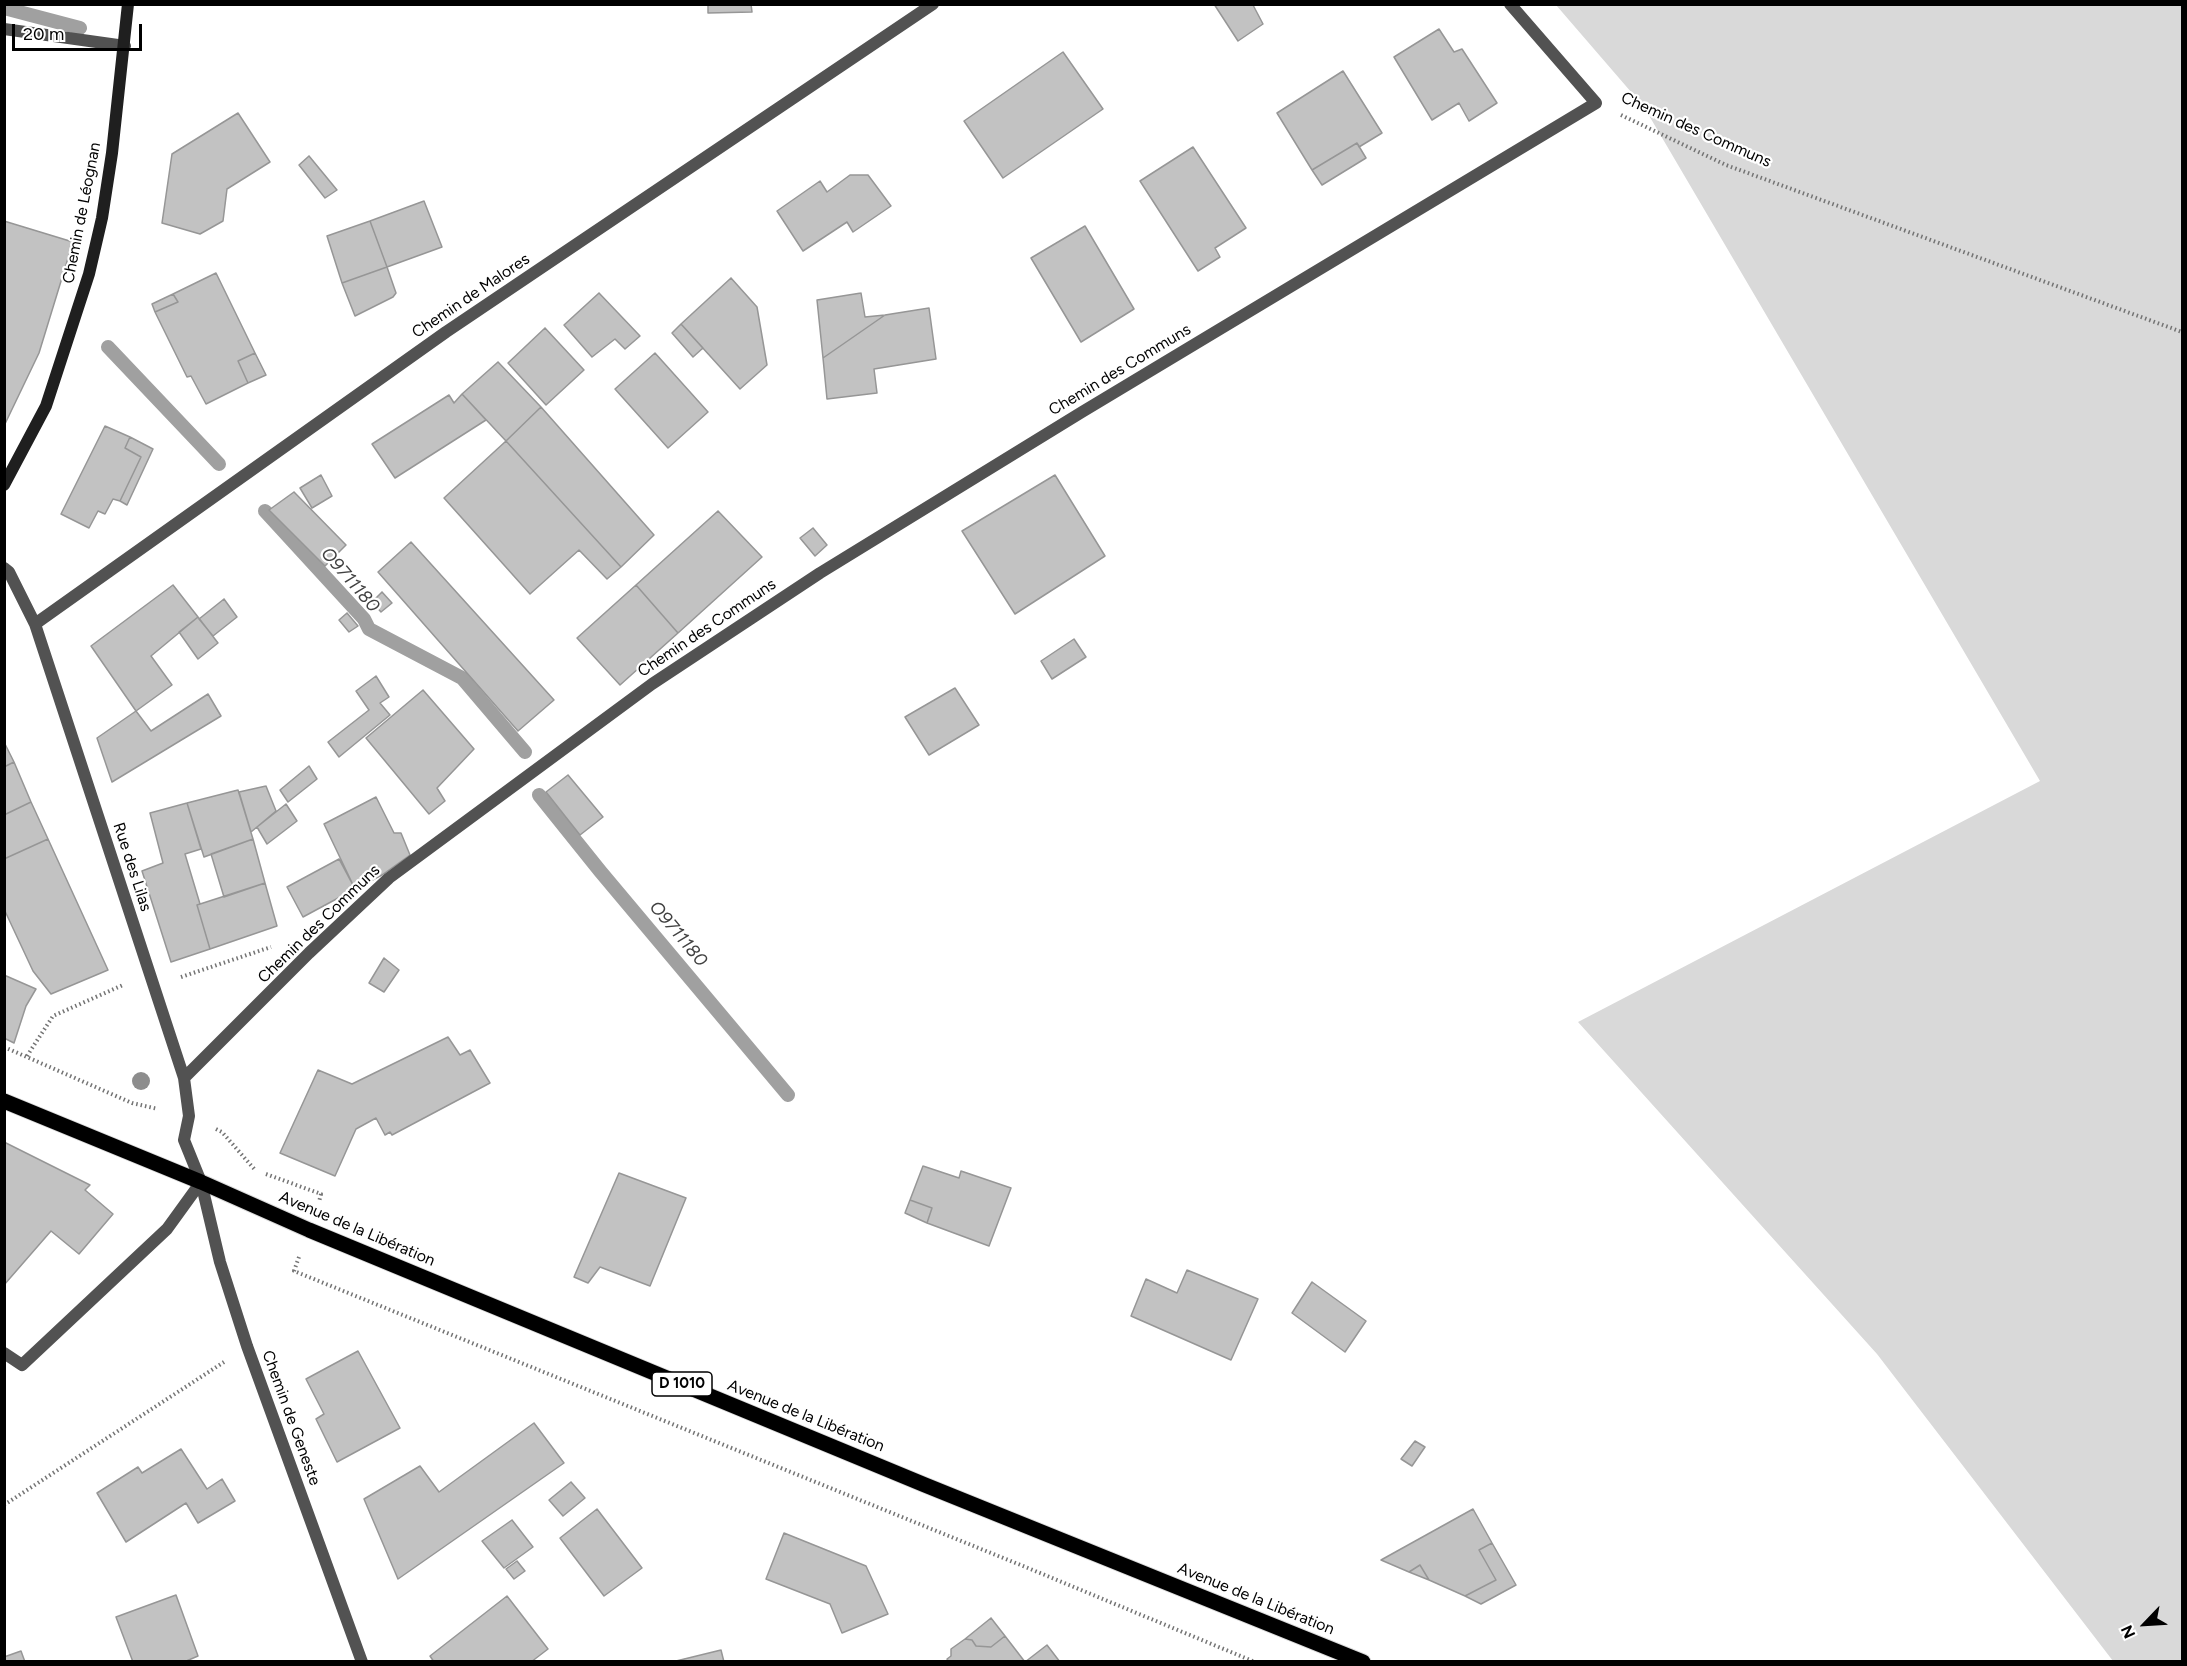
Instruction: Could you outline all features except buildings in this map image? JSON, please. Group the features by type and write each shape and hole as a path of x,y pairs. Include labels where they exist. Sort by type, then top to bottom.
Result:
{"main road":[{"name":"Avenue de la Libération","path":"4,1101 201,1182 309,1230 914,1480 1363,1662"}],"street":[{"name":"Chemin de Léognan","path":"4,485 46,406 89,274 102,218 112,153 128,4"},
{"name":"Chemin de Malores","path":"35,624 446,332 933,4"},
{"path":"1510,4 1596,103"},
{"path":"4,29 125,46"},
{"name":"Chemin des Communs","path":"184,1078 389,878 652,684 820,573 1082,412 1596,103"},
{"name":"Rue des Lilas","path":"4,568 9,572 35,624 184,1078 189,1116 184,1140 201,1182"},
{"path":"4,1353 22,1365 167,1229 201,1182"},
{"name":"Chemin de Geneste","path":"201,1182 220,1262 247,1346 362,1662"}],"path":[{"name":"Chemin des Communs","path":"1596,103 1726,165 2182,332"},
{"path":"4,1505 247,1346"}],"shaded area":[{"path":"1556,5 2182,5 2182,1661 2113,1661 1877,1354 1578,1022 2040,781 1644,107"}],"waterway":[{"name":"O9711180","path":"4,8 80,28"},
{"name":"O9711180","path":"108,347 219,464"},
{"name":"O9711180","path":"265,511 364,619 369,629 462,678 525,752"},
{"name":"O9711180","path":"539,795 788,1095"}]}
